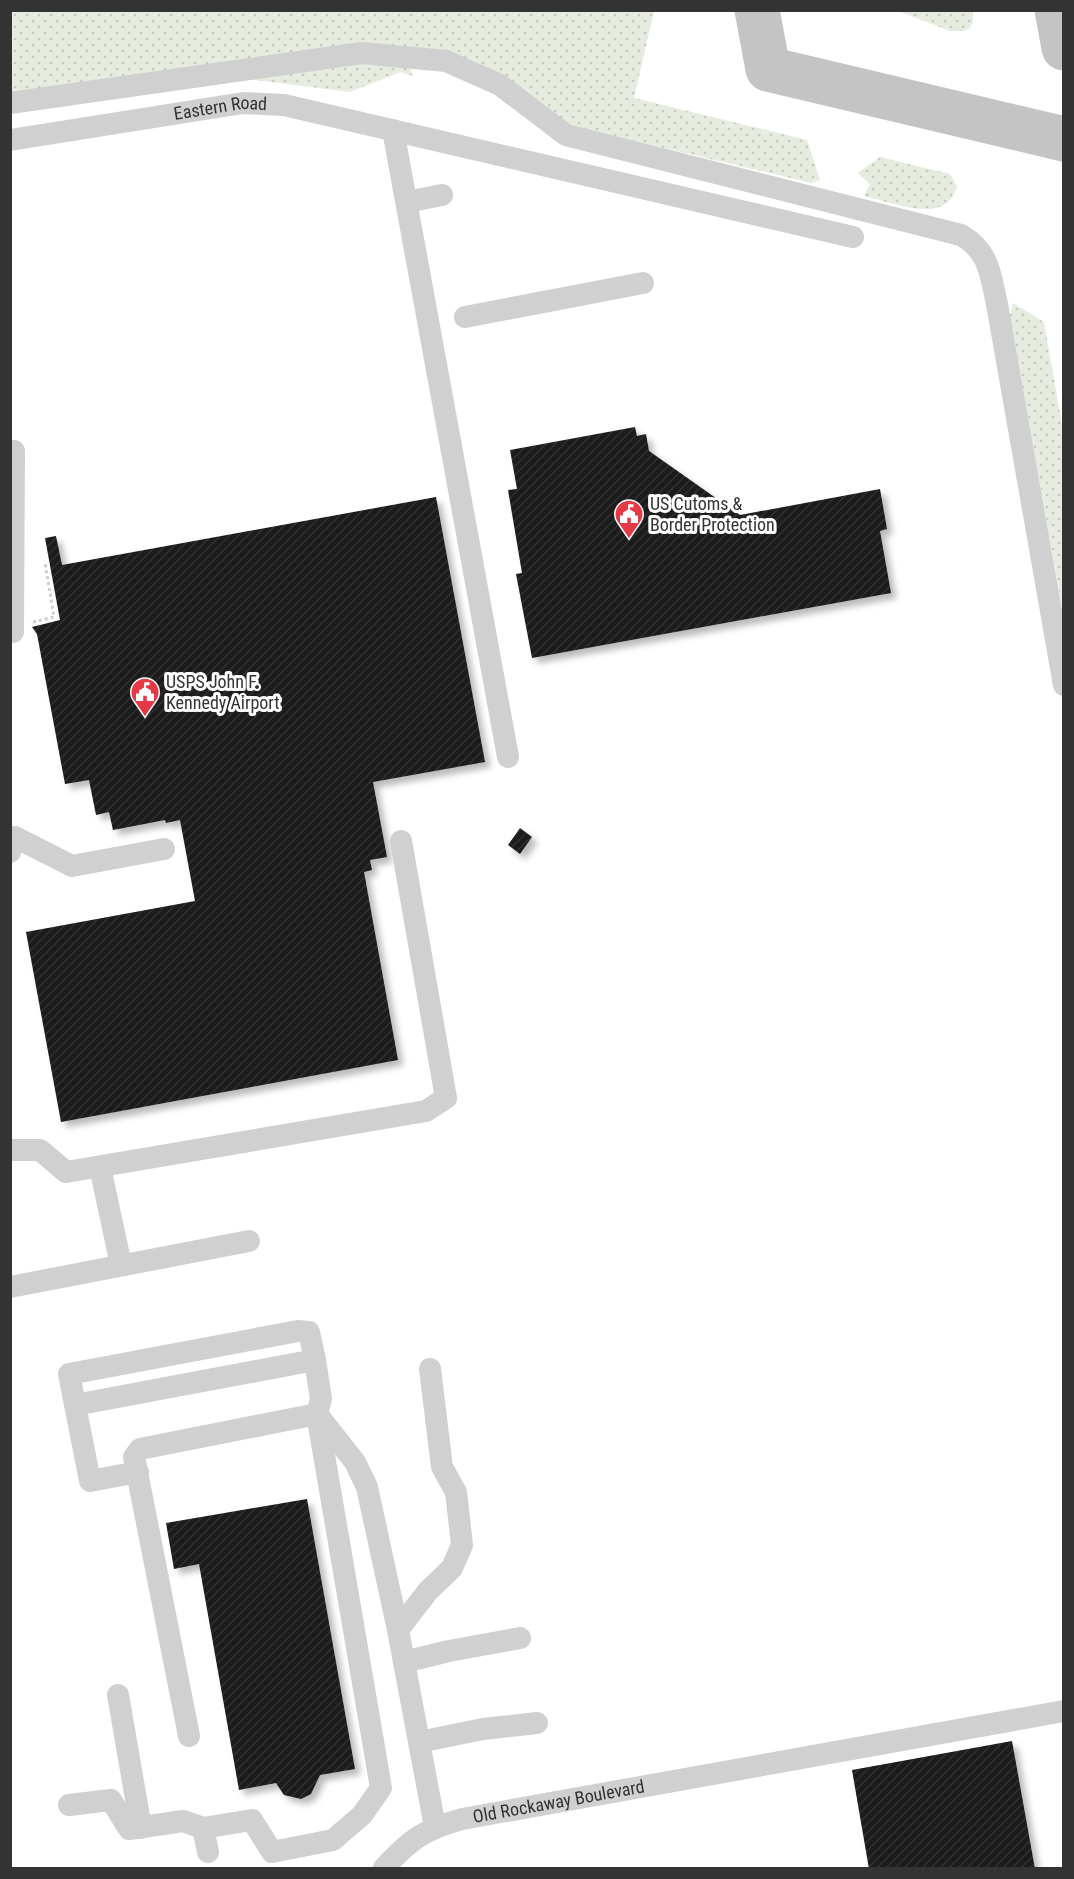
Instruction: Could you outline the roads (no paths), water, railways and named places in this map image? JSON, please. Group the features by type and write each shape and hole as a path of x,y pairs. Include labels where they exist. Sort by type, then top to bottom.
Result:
{"street":[{"path":"10,102 362,53 446,61 500,85 566,135 962,235 977,244 987,261 997,304 1064,685"},
{"name":"Eastern Road","path":"10,141 243,103 284,105 853,237"},
{"path":"393,130 508,757"},
{"path":"406,202 442,195"},
{"path":"465,317 643,283"},
{"path":"14,451 19,628"},
{"path":"10,852 15,837 72,866 164,849"},
{"path":"10,1150 40,1150 66,1172 426,1111 446,1098 401,841"},
{"path":"100,1167 121,1265"},
{"path":"10,1287 249,1241"},
{"path":"69,1805 111,1800 129,1828 183,1821 203,1828 252,1820 272,1852 333,1840 362,1815 381,1788 317,1414 321,1399 309,1332 298,1330 69,1374 90,1481 138,1472"},
{"path":"75,1405 315,1360"},
{"path":"398,1630 428,1591 452,1568 462,1545 456,1492 442,1467 430,1369"},
{"path":"189,1736 134,1456 140,1449 317,1414"},
{"path":"317,1414 355,1462 368,1487 435,1827"},
{"path":"404,1662 520,1638"},
{"path":"118,1695 141,1828"},
{"name":"Old Rockaway Boulevard","path":"384,1869 403,1847 427,1829 462,1819 1064,1711"},
{"path":"419,1742 483,1729 537,1723"},
{"path":"203,1828 208,1852"}],"place":[{"name":"US Cutoms & Border Protection","path":"629,540"},
{"name":"USPS John F. Kennedy Airport","path":"145,718"}]}
